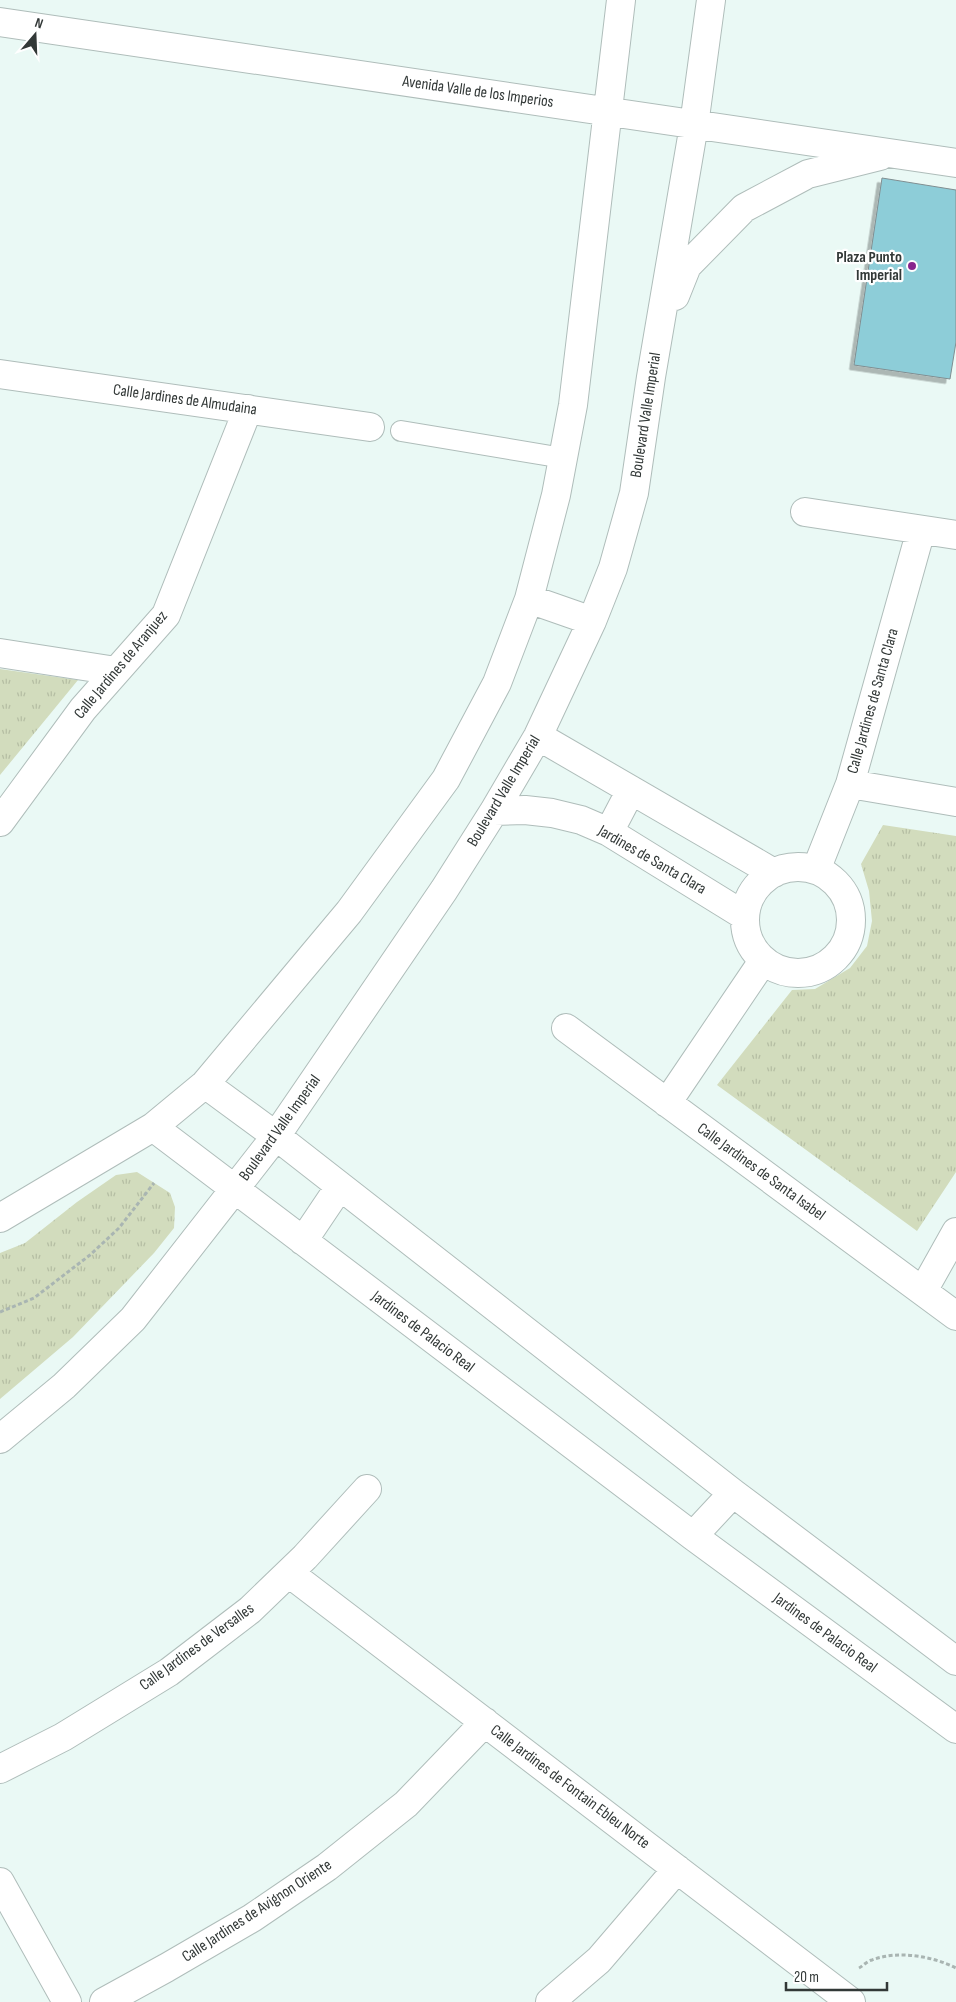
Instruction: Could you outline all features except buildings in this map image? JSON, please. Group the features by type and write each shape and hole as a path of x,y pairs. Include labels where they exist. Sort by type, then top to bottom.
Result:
{"street":[{"path":"0,1218 153,1127 205,1084 349,912 446,779 497,683 529,599 556,495 573,405 621,0"},
{"name":"Boulevard Valle Imperial","path":"0,1439 64,1386 133,1319 235,1190 276,1136 444,890 494,811 538,736 592,621 613,568 634,492 651,377 694,125 711,0"},
{"name":"Avenida Valle de los Imperios","path":"0,22 956,163"},
{"path":"658,336 687,266 744,208 808,174 894,153"},
{"name":"Calle Jardines de Almudaina","path":"0,374 370,427"},
{"name":"Calle Jardines de Aranjuez","path":"0,822 82,709 166,615 248,409"},
{"path":"805,512 956,535"},
{"name":"Calle Jardines de Santa Clara","path":"816,870 850,784 921,530"},
{"path":"529,599 592,621"},
{"path":"0,653 116,671"},
{"path":"538,736 774,873"},
{"path":"850,784 956,802"},
{"path":"608,832 631,790"},
{"name":"Jardines de Santa Clara","path":"494,811 525,810 552,813 581,820 608,832 745,916"},
{"path":"794,867 816,870 836,882 849,902 852,925 846,947 829,964 808,973 784,972 763,961 752,948 746,932 745,916 749,898 760,883 774,873 794,867"},
{"path":"667,1103 763,961"},
{"name":"Calle Jardines de Santa Isabel","path":"566,1028 956,1316"},
{"path":"205,1084 276,1136 732,1492 956,1661"},
{"name":"Jardines de Palacio Real","path":"153,1127 694,1536 956,1729"},
{"path":"303,1241 340,1186"},
{"path":"922,1291 956,1232"},
{"name":"Calle Jardines de Versalles","path":"0,1769 63,1737 169,1672 250,1610 289,1573 367,1489"},
{"path":"694,1536 732,1492"},
{"name":"Calle Jardines de Fontain Ebleu Norte","path":"289,1573 841,1995"},
{"name":"Calle Jardines de Avignon Oriente","path":"104,2002 252,1918 327,1867 406,1804 485,1722"},
{"path":"550,2002 600,1960 677,1869"},
{"path":"0,1882 67,2002"}],"lane":[{"path":"401,431 563,458"}],"path":[{"path":"0,1312 34,1298 90,1255 119,1228 154,1183"},
{"path":"841,1995 871,1960 898,1955 922,1956 956,1968"}],"green space":[{"path":"0,669 78,680 0,775"},
{"path":"883,825 956,836 956,1172 917,1231 717,1085 792,990 815,989 850,968 867,946 872,921 869,891 861,864"},
{"path":"137,1172 170,1193 175,1207 174,1228 154,1253 73,1337 0,1399 0,1253 25,1243 77,1202 116,1175"}],"place":[{"name":"Plaza Punto Imperial","path":"912,266"}]}
